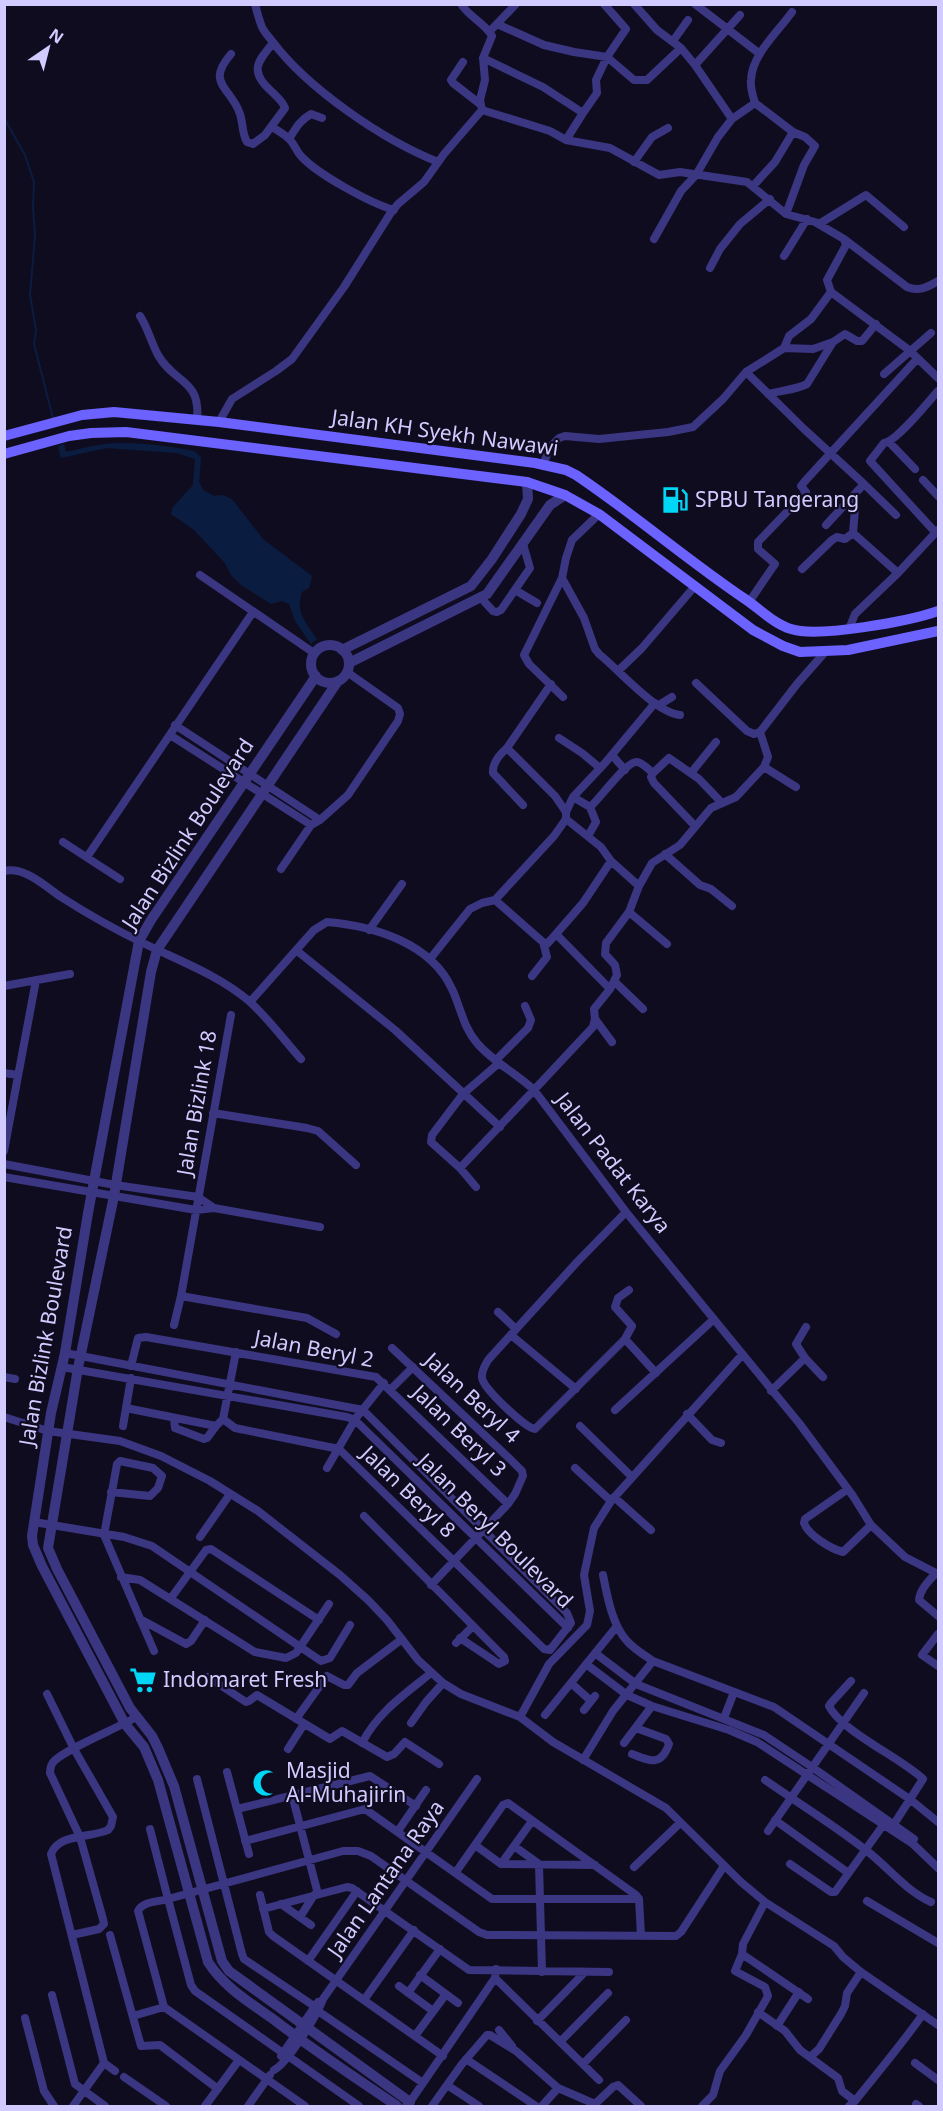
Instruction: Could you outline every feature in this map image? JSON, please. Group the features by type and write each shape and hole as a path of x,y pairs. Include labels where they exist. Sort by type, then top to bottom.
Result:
{"main road":[{"name":"Jalan KH Syekh Nawawi","path":"4,436 70,418 99,412 114,412 219,422 543,465 566,470 581,479 717,580 790,629 810,632 849,629 939,611"},
{"name":"Jalan KH Syekh Nawawi","path":"4,454 69,436 126,432 527,482 565,495 599,514 753,630 783,646 800,652 848,650 939,631"}],"street":[{"path":"255,4 262,28 291,65 346,109 402,146 438,162"},
{"path":"219,422 232,399 292,359 344,287 394,210 424,183 481,107 484,80 483,58 492,40 490,31 467,13 461,4"},
{"path":"490,31 516,4"},
{"path":"566,140 597,93 596,80 607,57 626,29 604,7 604,4"},
{"path":"634,4 657,30 681,48 732,119"},
{"path":"695,4 760,54"},
{"path":"786,214 804,165 815,148 805,137 793,132 755,103 751,80 760,54 792,12"},
{"path":"695,65 740,15"},
{"path":"673,41 688,20"},
{"path":"497,24 544,45 607,57 634,80 647,80 681,48"},
{"path":"231,54 221,65 219,73 239,111 244,137 247,142 253,144 260,141 284,111 285,105 258,77 256,69 260,58 273,43"},
{"path":"483,58 543,87 584,113"},
{"path":"463,62 451,80 481,107 550,131 566,140 610,148 659,175 680,172 740,180 753,186 786,214 819,224 844,239 914,290 923,289 939,281"},
{"path":"654,239 681,191 696,175 718,137 732,119 755,103"},
{"path":"284,111 297,124"},
{"path":"289,139 297,124 311,114 322,118"},
{"path":"272,127 289,139 301,156 311,165 379,206 394,210"},
{"path":"634,162 652,137 668,128"},
{"path":"753,186 775,162 793,132"},
{"path":"819,224 866,195 904,227"},
{"path":"710,268 720,249 740,224 770,199"},
{"path":"784,256 807,219"},
{"path":"844,239 846,245 827,280 831,292 909,350 939,378"},
{"path":"784,348 789,336 811,319 831,292"},
{"path":"140,316 148,328 158,356 194,391 198,406 198,420"},
{"path":"543,465 549,447 565,436 599,439 693,427 723,399 746,372 784,348 813,349 833,342 844,334 857,341 862,341 876,324"},
{"path":"884,374 931,333"},
{"path":"768,394 794,387 801,388 807,384 833,342"},
{"path":"749,602 775,564 758,549 758,542 806,492 802,484 917,359"},
{"path":"746,372 896,515"},
{"path":"849,629 855,614 937,532 870,461 884,443 890,442 939,391"},
{"path":"890,442 915,469"},
{"path":"923,480 939,496"},
{"path":"527,482 528,499 521,514 492,559 471,586 347,647 327,645 320,648 314,653 311,661 316,676 329,683 338,681 348,667 481,598 494,585 550,505 565,495"},
{"path":"826,525 864,484"},
{"path":"802,569 832,540 837,537 845,540 854,533 855,509 850,499"},
{"path":"563,697 529,664 524,655 562,578 572,540 599,514"},
{"path":"854,533 898,573"},
{"path":"481,598 498,612 530,568 523,544"},
{"path":"200,575 314,653"},
{"path":"562,578 584,618 595,649 657,704 673,714 680,715"},
{"path":"618,671 642,648 695,586"},
{"path":"515,590 537,603"},
{"path":"87,857 253,612"},
{"path":"281,869 310,825 320,820 348,795 398,721 400,714 398,708 348,667 347,647"},
{"path":"696,683 747,731 754,734 760,732 826,651"},
{"name":"Jalan Bizlink Boulevard","path":"316,676 139,941 94,1181 65,1353 48,1431 32,1536 37,1554 125,1724 144,1748 159,1780 208,1962 216,1975 230,1988 297,2037 397,2106"},
{"name":"Jalan Bizlink Boulevard","path":"338,681 157,950 114,1190 78,1368 48,1548 130,1708 152,1736 174,1786 222,1961 229,1971 409,2104"},
{"path":"523,805 493,774 492,770 499,755 507,748 551,684"},
{"path":"429,959 470,909 495,900 554,836 566,816 573,797 657,704 672,697"},
{"path":"176,725 247,778"},
{"path":"612,985 617,970 605,954 604,948 629,912 639,886 652,863 680,845 705,813 736,797 764,766 768,757 760,732"},
{"path":"170,735 320,820"},
{"path":"558,738 600,768"},
{"path":"691,773 716,742"},
{"path":"507,748 549,789 566,816 639,886"},
{"path":"612,755 625,770"},
{"path":"695,826 651,777 669,758 691,773 722,803"},
{"path":"590,807 636,761 653,773"},
{"path":"764,766 796,787"},
{"path":"264,789 310,825"},
{"path":"573,797 590,807 596,822 588,836"},
{"path":"63,842 120,879"},
{"path":"665,854 700,885 711,889 732,906"},
{"path":"543,942 547,944 583,903 611,861"},
{"path":"4,871 14,869 35,879 66,900 139,941 202,970 250,1002 301,1059"},
{"path":"369,930 402,884"},
{"path":"495,900 543,942 547,957 532,976"},
{"path":"629,912 667,944"},
{"path":"151,921 168,932"},
{"path":"250,1002 319,926 327,922 369,930 395,938 429,959 452,988 465,1028 477,1043 497,1062 518,1075 534,1090 460,1168"},
{"path":"556,934 612,985 643,1009"},
{"path":"297,950 396,1030 500,1126"},
{"path":"133,969 152,972"},
{"path":"4,986 70,974"},
{"path":"4,1150 36,980"},
{"name":"Jalan Padat Karya","path":"612,985 594,1009 595,1019 590,1032 534,1090 626,1212 799,1424 848,1489 871,1525 905,1557 937,1574"},
{"path":"476,1187 460,1168 431,1142 435,1130 463,1094 528,1028 531,1020 525,1006"},
{"name":"Jalan Bizlink 18","path":"174,1325 231,1015"},
{"path":"595,1019 612,1042"},
{"path":"4,1073 18,1075"},
{"path":"213,1113 318,1131 356,1165"},
{"path":"4,1164 94,1181 114,1190 196,1210 214,1208 320,1227"},
{"path":"4,1177 93,1193 114,1190 198,1197 214,1208"},
{"path":"626,1212 585,1253 488,1360 482,1371 485,1385 530,1428 536,1429 625,1339 632,1326 615,1307 618,1298 629,1290"},
{"path":"181,1296 307,1318 336,1334"},
{"path":"498,1312 514,1332 576,1389"},
{"path":"615,1410 714,1319"},
{"path":"806,1327 796,1344 805,1358 823,1377"},
{"name":"Jalan Beryl 2","path":"131,1366 138,1338 156,1339 372,1376 387,1387"},
{"path":"625,1339 656,1373"},
{"name":"Jalan Beryl 4","path":"392,1348 522,1471 523,1476 508,1504"},
{"path":"174,1418 175,1428 204,1439 207,1438 224,1419 236,1352"},
{"path":"65,1353 359,1415"},
{"path":"520,1717 549,1664 587,1625 590,1611 584,1575 594,1528 612,1499 742,1355"},
{"path":"771,1391 805,1358"},
{"path":"62,1367 131,1378 229,1389"},
{"path":"327,1468 359,1415 387,1387 413,1367"},
{"path":"4,1377 15,1379"},
{"path":"123,1426 131,1378"},
{"name":"Jalan Beryl 3","path":"387,1387 508,1504"},
{"path":"126,1408 216,1426"},
{"path":"687,1414 712,1440 722,1443"},
{"name":"Jalan Beryl Boulevard","path":"359,1415 479,1533 568,1628"},
{"path":"4,1417 48,1431 120,1441 161,1456 210,1481 258,1511 340,1575 368,1600 431,1673 443,1683 461,1694 520,1717 537,1732 659,1804 765,1902 834,1946 861,1972 939,2025"},
{"path":"224,1419 235,1428 339,1449"},
{"path":"580,1426 632,1477"},
{"name":"Jalan Beryl 8","path":"339,1449 547,1651 553,1648 568,1628"},
{"path":"111,1492 153,1495 162,1476 153,1468 119,1462 111,1492 104,1534 154,1651"},
{"path":"575,1468 651,1530"},
{"path":"848,1489 805,1519 804,1523 808,1532 832,1548 843,1552 871,1525"},
{"path":"200,1537 230,1494"},
{"path":"431,1585 508,1504"},
{"path":"364,1516 504,1657 503,1663 499,1664 458,1640 473,1626"},
{"path":"34,1522 124,1537 152,1546 321,1661 327,1661 330,1658 350,1625"},
{"path":"171,1598 206,1550 211,1549 319,1620"},
{"path":"937,1574 926,1584 919,1600 939,1616"},
{"path":"603,1575 617,1626 625,1640 653,1661 774,1707 911,1800 939,1822"},
{"path":"121,1577 140,1580 262,1654 289,1658 300,1647 329,1604"},
{"path":"140,1619 186,1644 191,1641 205,1620"},
{"path":"545,1715 617,1626"},
{"path":"939,1634 922,1655 939,1666"},
{"path":"288,1749 300,1721 327,1676 348,1685 357,1673 402,1639"},
{"path":"595,1653 636,1684 724,1719 731,1726 913,1844 939,1869"},
{"path":"583,1760 606,1721 653,1661"},
{"path":"586,1664 627,1695 652,1706 764,1736 914,1838 939,1863"},
{"path":"362,1743 382,1713 431,1673"},
{"path":"208,1677 246,1702 257,1695 330,1739 334,1739 341,1731 387,1757 394,1754 405,1742 439,1764"},
{"path":"851,1681 829,1706 843,1723 922,1778 923,1782 894,1824"},
{"path":"411,1723 443,1683"},
{"path":"571,1683 593,1698 584,1710"},
{"path":"724,1719 734,1692"},
{"path":"768,1831 864,1693"},
{"path":"47,1694 74,1749 113,1817 108,1830 60,1842 51,1854 104,2063 115,2071"},
{"path":"624,1743 652,1706"},
{"path":"72,1935 99,1929 104,1924 80,1837 50,1773 51,1764 74,1749 136,1717"},
{"path":"632,1754 650,1760 659,1760 669,1744 666,1740 636,1728"},
{"path":"227,1772 249,1854"},
{"path":"237,1809 370,1776 416,1806"},
{"path":"197,1779 222,1883 244,1959 423,2083"},
{"name":"Jalan Lantana Raya","path":"248,2106 274,2070 280,2067 316,2009 477,1779"},
{"path":"765,1779 865,1849 886,1866 907,1888 931,1902"},
{"path":"398,1832 426,1790"},
{"path":"292,1795 316,1895 300,1917"},
{"path":"456,1872 506,1803 636,1894 639,1899 641,1936"},
{"path":"245,1841 365,1809 492,1899 639,1899"},
{"path":"775,1820 848,1872"},
{"path":"501,1864 532,1821"},
{"path":"634,1867 680,1823"},
{"path":"790,1864 832,1892 836,1891 884,1824"},
{"path":"150,1829 191,1985 195,1991 359,2106"},
{"path":"475,1845 501,1864 596,1865"},
{"path":"514,1846 540,1864"},
{"path":"305,2106 295,2104 267,2079 164,2007 138,1911 141,1907 343,1851 358,1851 371,1856 479,1932 487,1935 676,1936 724,1866"},
{"path":"540,1864 542,1972"},
{"path":"263,1909 347,1887 357,1891 469,1970 496,1974 609,1972"},
{"path":"308,1961 357,1891"},
{"path":"260,1895 269,1932 273,1936 443,2056"},
{"path":"867,1901 939,1943"},
{"path":"702,2106 713,2095 720,2071 746,2035 768,1996 768,1990 765,1987 735,1971 742,1954 742,1944 765,1902"},
{"path":"281,1904 311,1925"},
{"path":"364,2000 414,1930"},
{"path":"110,1935 142,2047 158,2044 218,2089"},
{"path":"408,1993 440,1949"},
{"path":"742,1954 808,1998"},
{"path":"537,2021 585,1972"},
{"path":"810,2057 819,2049 841,2014 847,1993 861,1972"},
{"path":"496,1974 537,2021 599,2080"},
{"path":"409,2104 496,1974"},
{"path":"420,1975 458,2003"},
{"path":"399,1986 433,2011"},
{"path":"777,2026 799,1992"},
{"path":"560,2042 608,1993"},
{"path":"415,2036 446,1994"},
{"path":"52,1995 74,2082 105,2106"},
{"path":"133,2016 164,2007"},
{"path":"758,2012 787,2033 796,2046 838,2078 842,2091 852,2104 896,2052 923,2014"},
{"path":"25,2018 44,2091 54,2106"},
{"path":"583,2064 626,2020"},
{"path":"499,2030 516,2051 558,2088 596,2105 613,2087 618,2085 641,2106"},
{"path":"432,2106 466,2059 487,2035 516,2051"},
{"path":"466,2059 536,2106"},
{"path":"206,2106 239,2060"},
{"path":"73,2106 104,2063"},
{"path":"915,2063 939,2080"},
{"path":"124,2077 166,2106"},
{"path":"447,2085 479,2106"},
{"path":"542,2106 558,2088"}],"water":[{"path":"121,443 194,451 201,457 199,482 203,490 214,496 222,495 232,499 263,539 312,576 309,588 302,592 300,606 303,617 317,639 311,644 295,621 289,604 282,601 271,604 241,585 231,575 224,562 194,530 171,514 173,507 193,485 195,459 177,453 107,448 61,458 58,446 64,444 66,452"}],"waterway":[{"path":"4,118 25,155 34,182 35,235 30,295 36,330 34,344 53,418"}],"place":[{"name":"SPBU Tangerang","path":"675,500"},
{"name":"Indomaret Fresh","path":"143,1680"},
{"name":"Masjid Al-Muhajirin","path":"266,1783"}]}
